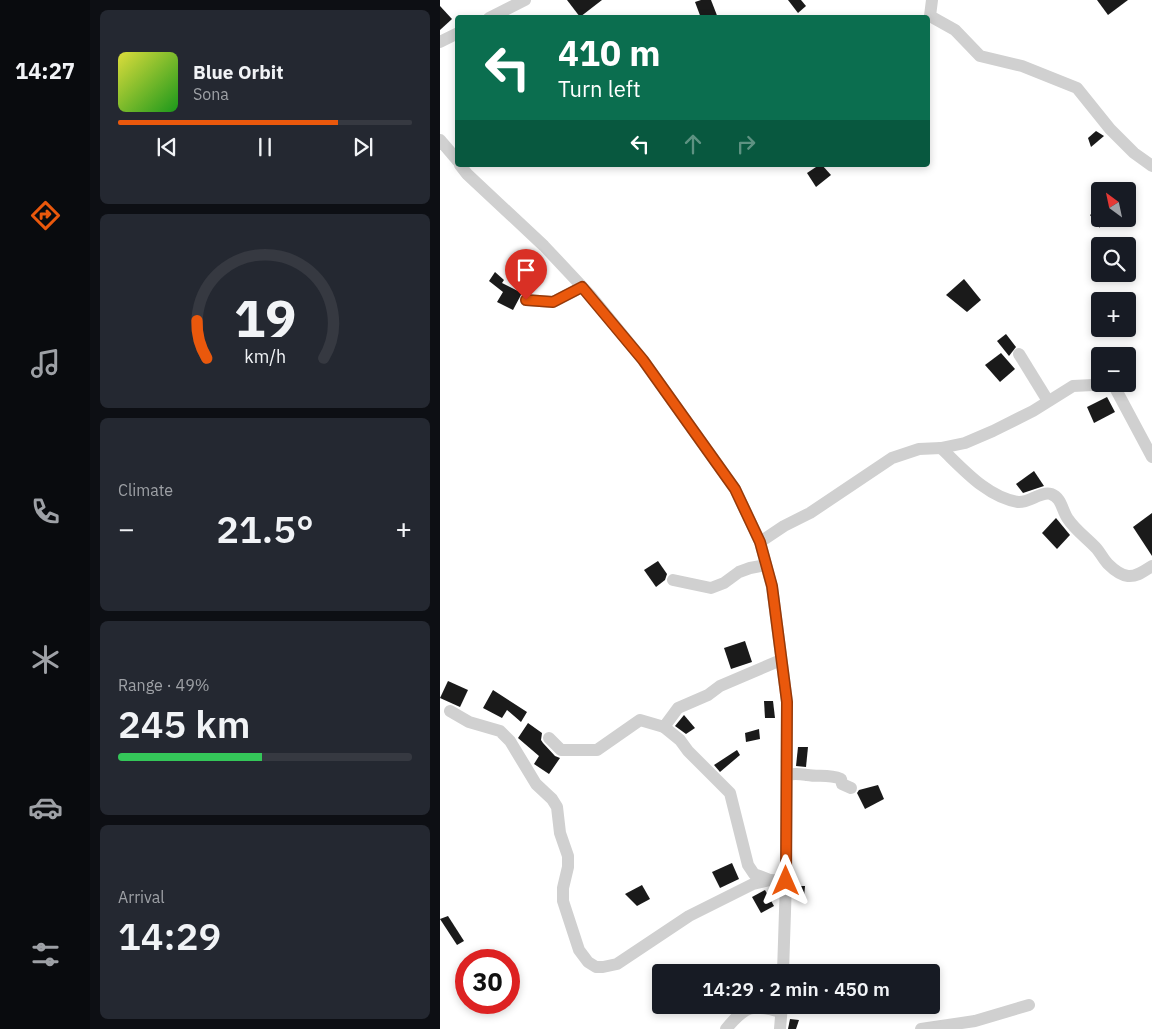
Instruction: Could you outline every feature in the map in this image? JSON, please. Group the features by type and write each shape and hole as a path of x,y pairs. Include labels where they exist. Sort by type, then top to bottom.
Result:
{"street":[{"path":"495,15 525,0"},
{"path":"932,0 930,16 955,30 980,56 1022,66 1077,88 1110,129 1134,154 1152,166"},
{"path":"440,42 455,34"},
{"path":"440,140 455,158"},
{"path":"462,167 544,246 582,287 643,360 735,489 760,542 772,586 787,702 786,881 783,964"},
{"path":"526,300 553,302 582,287"},
{"path":"1019,354 1048,401"},
{"path":"760,542 784,526 810,513 892,458 919,449 941,448 965,443 986,434 1073,386 1114,384 1152,457"},
{"path":"941,448 987,490 996,494 1019,502 1029,501 1046,494 1054,496 1063,506 1070,523 1118,573 1125,576 1139,575 1152,566"},
{"path":"673,580 711,588 724,583 739,572 766,565"},
{"path":"664,727 678,708 708,695 720,686 782,660"},
{"path":"450,711 469,722 500,731 510,741 536,784 552,799 557,807 560,832 568,856 563,901 579,950 588,962 596,967 617,964 689,916 753,884 770,880 786,881"},
{"path":"548,738 560,750 597,750 640,720 664,727 680,740 688,751 730,793 748,865 754,874 770,880"},
{"path":"787,775 802,773 807,775 834,776 840,779 842,784 851,788"},
{"path":"921,1029 975,1021 1029,1005"},
{"path":"726,1029 740,1014"},
{"path":"780,1029 781,1014"}],"building":[{"path":"567,0 602,0 583,15 578,15"},
{"path":"711,0 717,15 700,15 695,2"},
{"path":"788,0 801,0 806,6 798,13"},
{"path":"1097,0 1128,0 1108,15"},
{"path":"440,6 452,19 440,30"},
{"path":"1096,131 1104,136 1091,147 1088,138"},
{"path":"816,167 824,167 831,175 816,187 807,173"},
{"path":"495,272 504,280 502,283 522,293 513,310 497,302 503,292 489,281"},
{"path":"964,279 981,300 967,312 946,295"},
{"path":"1006,334 1016,347 1009,356 997,341"},
{"path":"1001,353 1015,369 1000,382 985,365"},
{"path":"1107,397 1115,412 1094,423 1087,407"},
{"path":"1034,471 1044,486 1023,493 1016,484"},
{"path":"1152,513 1152,556 1133,527"},
{"path":"1056,518 1070,535 1057,549 1042,533"},
{"path":"658,561 667,574 665,580 656,587 644,570"},
{"path":"745,641 752,662 731,669 724,648"},
{"path":"448,681 468,690 460,707 440,698"},
{"path":"493,690 527,712 521,722 507,710 502,718 483,708"},
{"path":"764,701 773,701 775,718 765,718"},
{"path":"684,715 695,728 686,734 675,726"},
{"path":"528,723 542,733 541,740 543,743 555,756 560,758 549,774 534,764 539,756 518,738"},
{"path":"759,729 760,739 746,742 745,733"},
{"path":"798,747 808,747 806,767 796,766"},
{"path":"737,750 740,755 720,772 714,765"},
{"path":"878,785 884,799 865,809 857,793 859,790"},
{"path":"732,863 739,879 720,888 712,872"},
{"path":"642,885 650,899 637,906 625,894"},
{"path":"795,886 805,886 804,897 794,897"},
{"path":"765,890 774,906 761,913 752,897"},
{"path":"448,916 464,941 457,945 440,919"},
{"path":"790,1019 799,1020 796,1029 788,1029"}],"route":[{"path":"526,300 553,302 582,287 590,295 643,360 735,489 760,542 772,586 787,702 786,881"}]}
